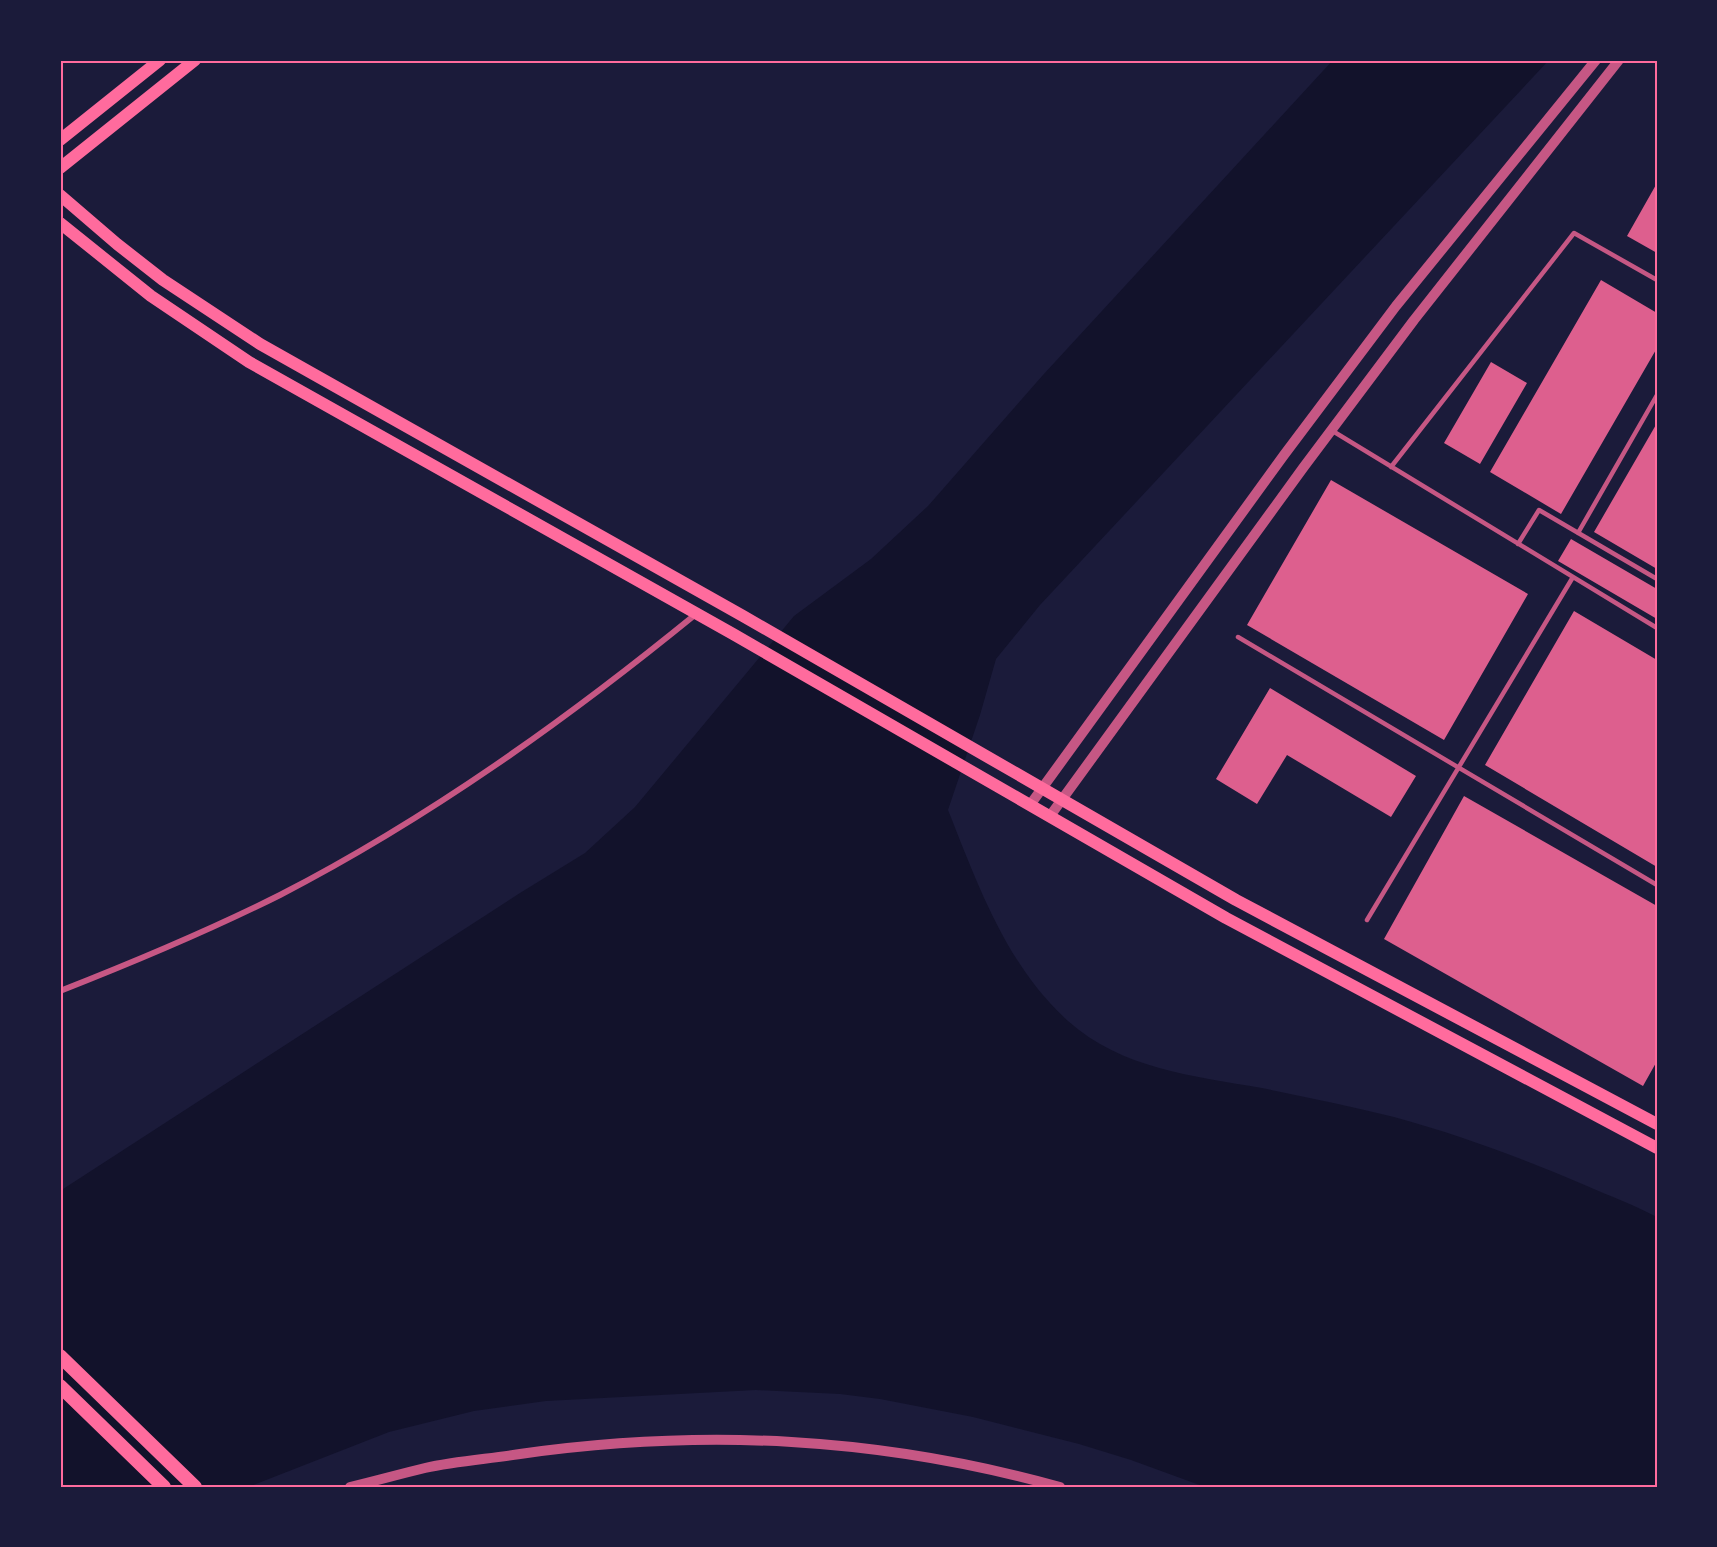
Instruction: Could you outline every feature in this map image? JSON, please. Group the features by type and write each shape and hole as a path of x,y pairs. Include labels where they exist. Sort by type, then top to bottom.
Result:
{"highway":[{"path":"60,1356 195,1487"},
{"path":"60,1386 164,1487"}],"main road":[{"path":"60,140 160,60"},
{"path":"60,168 195,60"},
{"path":"60,195 163,280 260,344 750,620 1236,900 1657,1124"},
{"path":"60,223 151,296 249,362 741,639 1226,918 1657,1148"}],"street":[{"path":"1030,805 1284,455 1396,306 1596,60"},
{"path":"1050,816 1331,430 1414,320 1619,60"},
{"path":"60,991 225,921 325,870 390,833 553,725 697,614"},
{"path":"350,1487 427,1467 549,1450 638,1441 732,1439 831,1444 921,1455 965,1463 1060,1487"}],"lane":[{"path":"1390,466 1574,233 1657,280"},
{"path":"1578,533 1657,395"},
{"path":"1331,430 1657,628"},
{"path":"1518,544 1539,510 1657,579"},
{"path":"1367,920 1573,577"},
{"path":"1238,637 1657,885"}],"shaded area":[{"path":"1333,60 1549,60 1040,605 996,659 948,810 996,923 1027,975 1068,1021 1111,1050 1159,1068 1328,1102 1419,1124 1540,1166 1657,1217 1657,1487 1205,1487 1079,1444 973,1417 880,1399 840,1394 756,1390 546,1401 474,1411 389,1432 248,1487 60,1487 60,1191 585,853 635,807 794,616 871,559 928,506 1043,375"}],"building":[{"path":"1657,183 1657,253 1627,236"},
{"path":"1601,280 1657,313 1657,348 1561,514 1490,472"},
{"path":"1491,362 1527,383 1480,464 1444,443"},
{"path":"1657,423 1657,569 1594,532"},
{"path":"1331,480 1528,594 1444,740 1247,625"},
{"path":"1571,539 1657,589 1657,619 1558,561"},
{"path":"1574,611 1657,660 1657,867 1485,765"},
{"path":"1270,688 1416,776 1391,817 1287,755 1257,804 1216,779"},
{"path":"1464,796 1657,906 1657,1061 1643,1086 1384,939"}]}
